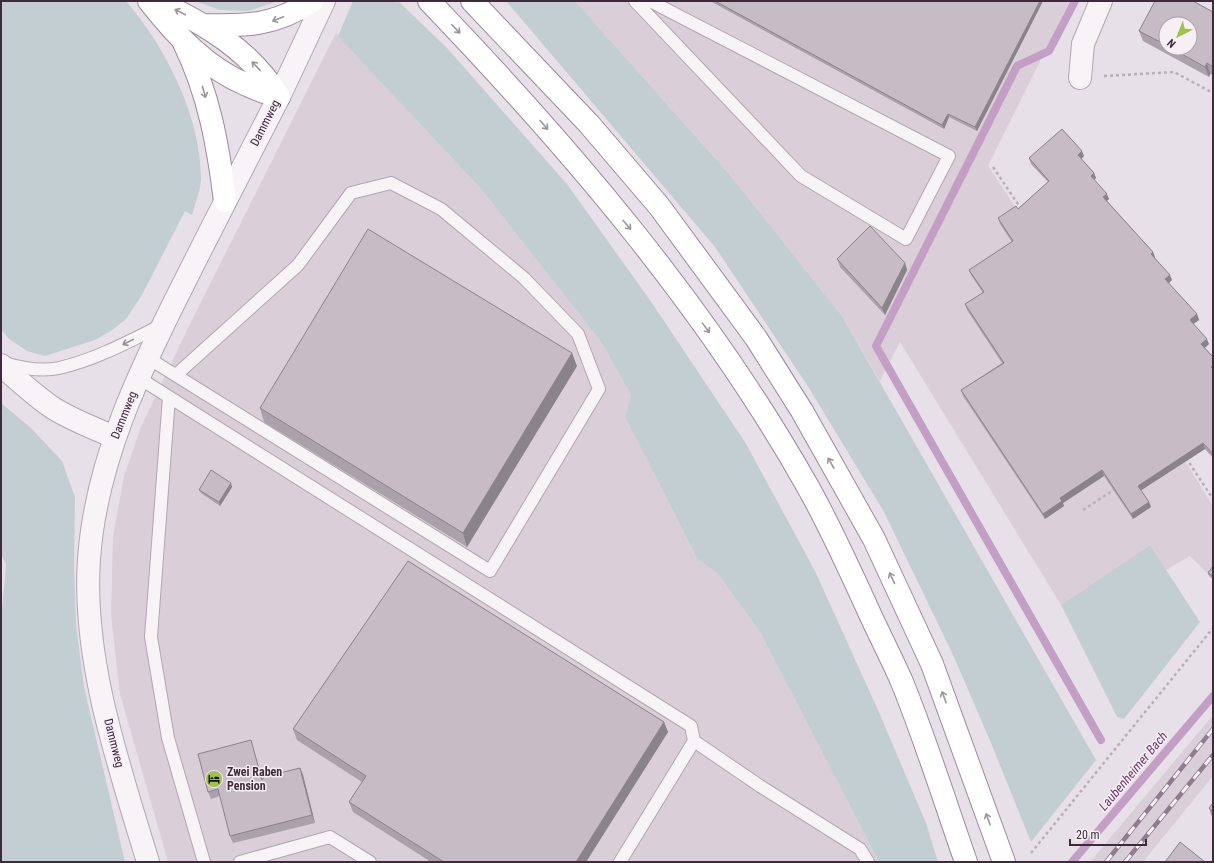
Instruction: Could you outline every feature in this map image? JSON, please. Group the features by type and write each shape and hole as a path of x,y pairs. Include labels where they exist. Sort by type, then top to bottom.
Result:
{"highway":[{"path":"149,1 184,42 211,64 229,76 247,85 279,97"},
{"path":"156,1 203,25 233,45 256,65 270,82 279,97"},
{"path":"203,25 249,25 266,23 280,18 312,1"},
{"path":"429,1 507,83 648,249 708,329 756,403 814,500 845,558 902,683 966,862"},
{"path":"472,1 589,124 659,206 756,338 802,411 874,539 932,664 1003,859"},
{"path":"184,42 198,71 214,129 225,201"}],"street":[{"name":"Dammweg","path":"148,862 125,785 104,704 96,666 91,629 89,560 103,476 114,437 163,324 279,97 324,1"},
{"path":"1080,78 1083,44 1100,1"},
{"path":"1,364 34,394 53,408 70,418 114,437"}],"lane":[{"path":"635,1 801,176 906,239 949,156 650,1"},
{"path":"148,358 490,571 599,388 578,334 524,278 441,209 391,183 351,193 298,265 176,375"},
{"path":"1,364 27,369 58,369 124,344 163,324"},
{"path":"139,378 691,726 694,741 620,862"},
{"path":"169,397 151,637 168,738 204,862"},
{"path":"694,741 760,786 860,849 868,862"},
{"path":"240,862 330,837 370,862"}],"path":[{"path":"1080,78 1174,72 1213,93"},
{"path":"993,167 1024,213"},
{"path":"1184,454 1213,499"},
{"path":"1084,510 1120,485"},
{"path":"1031,852 1213,628"}],"shaded area":[{"path":"1,1 126,1 155,40 178,84 188,108 195,132 199,156 201,180 199,193 192,215 185,211 142,295 126,319 111,331 95,340 45,356 27,351 9,339 1,329"},
{"path":"195,1 279,1 248,11 220,10"},
{"path":"353,1 394,1 397,3 398,1 447,48 567,184 652,303 745,442 815,571 878,710 926,823 938,862 879,862 760,632 718,574 697,558 625,417 631,395 601,342 481,189 338,36"},
{"path":"506,1 575,1 730,175 842,316 1096,760 1031,842 954,657 884,512 809,388 715,247"},
{"path":"575,1 1070,1 988,166 1185,461 1213,506 1213,579 1190,556 1166,570 1150,545 1061,605 900,342 880,381 842,316 730,175"},
{"path":"336,33 481,189 601,342 631,395 625,417 697,558 718,574 760,632 879,862 168,862 120,694 111,615 113,536 124,476 141,427 188,328"},
{"path":"1,403 31,428 62,461 75,497 74,568 76,624 84,687 125,862 1,862 1,622 6,565 1,553"},
{"path":"1150,545 1200,622 1124,719 1117,717 1061,605"},
{"path":"1213,715 1213,776 1143,862 1090,862"}],"building":[{"path":"715,1 1040,1 975,127 948,114 942,125"},
{"path":"1155,1 1193,1 1213,12 1213,67 1207,63 1205,67 1185,56 1198,56 1198,16 1158,16 1158,41 1139,31"},
{"path":"1062,129 1082,151 1078,155 1094,173 1091,176 1107,194 1103,197 1153,252 1151,254 1170,275 1165,279 1197,314 1190,320 1207,339 1201,344 1213,357 1213,366 1211,367 1213,369 1213,454 1203,443 1138,486 1149,502 1131,514 1102,470 1060,498 1062,501 1043,514 961,390 1004,363 965,304 984,292 969,270 1013,241 998,218 1016,206 1018,209 1049,181 1029,158"},
{"path":"870,226 905,263 882,308 837,259"},
{"path":"368,229 572,353 463,533 260,408"},
{"path":"211,470 231,483 219,502 199,490"},
{"path":"408,561 664,722 576,862 444,862 349,802 366,776 293,729"},
{"path":"1213,566 1213,576 1208,573"},
{"path":"251,740 262,780 264,777 300,768 312,815 230,836 218,789 208,792 198,754"},
{"path":"1213,803 1213,812 1209,808"},
{"path":"1180,842 1205,862 1165,862"}],"waterway":[{"path":"1075,1 1049,51 1017,66 876,346 1101,740"},
{"name":"Laubenheimer Bach","path":"1072,862 1213,696"}],"railway":[{"path":"1106,862 1213,729"},
{"path":"1125,862 1213,755"}],"place":[{"name":"Zwei Raben Pension","path":"214,779"}]}
